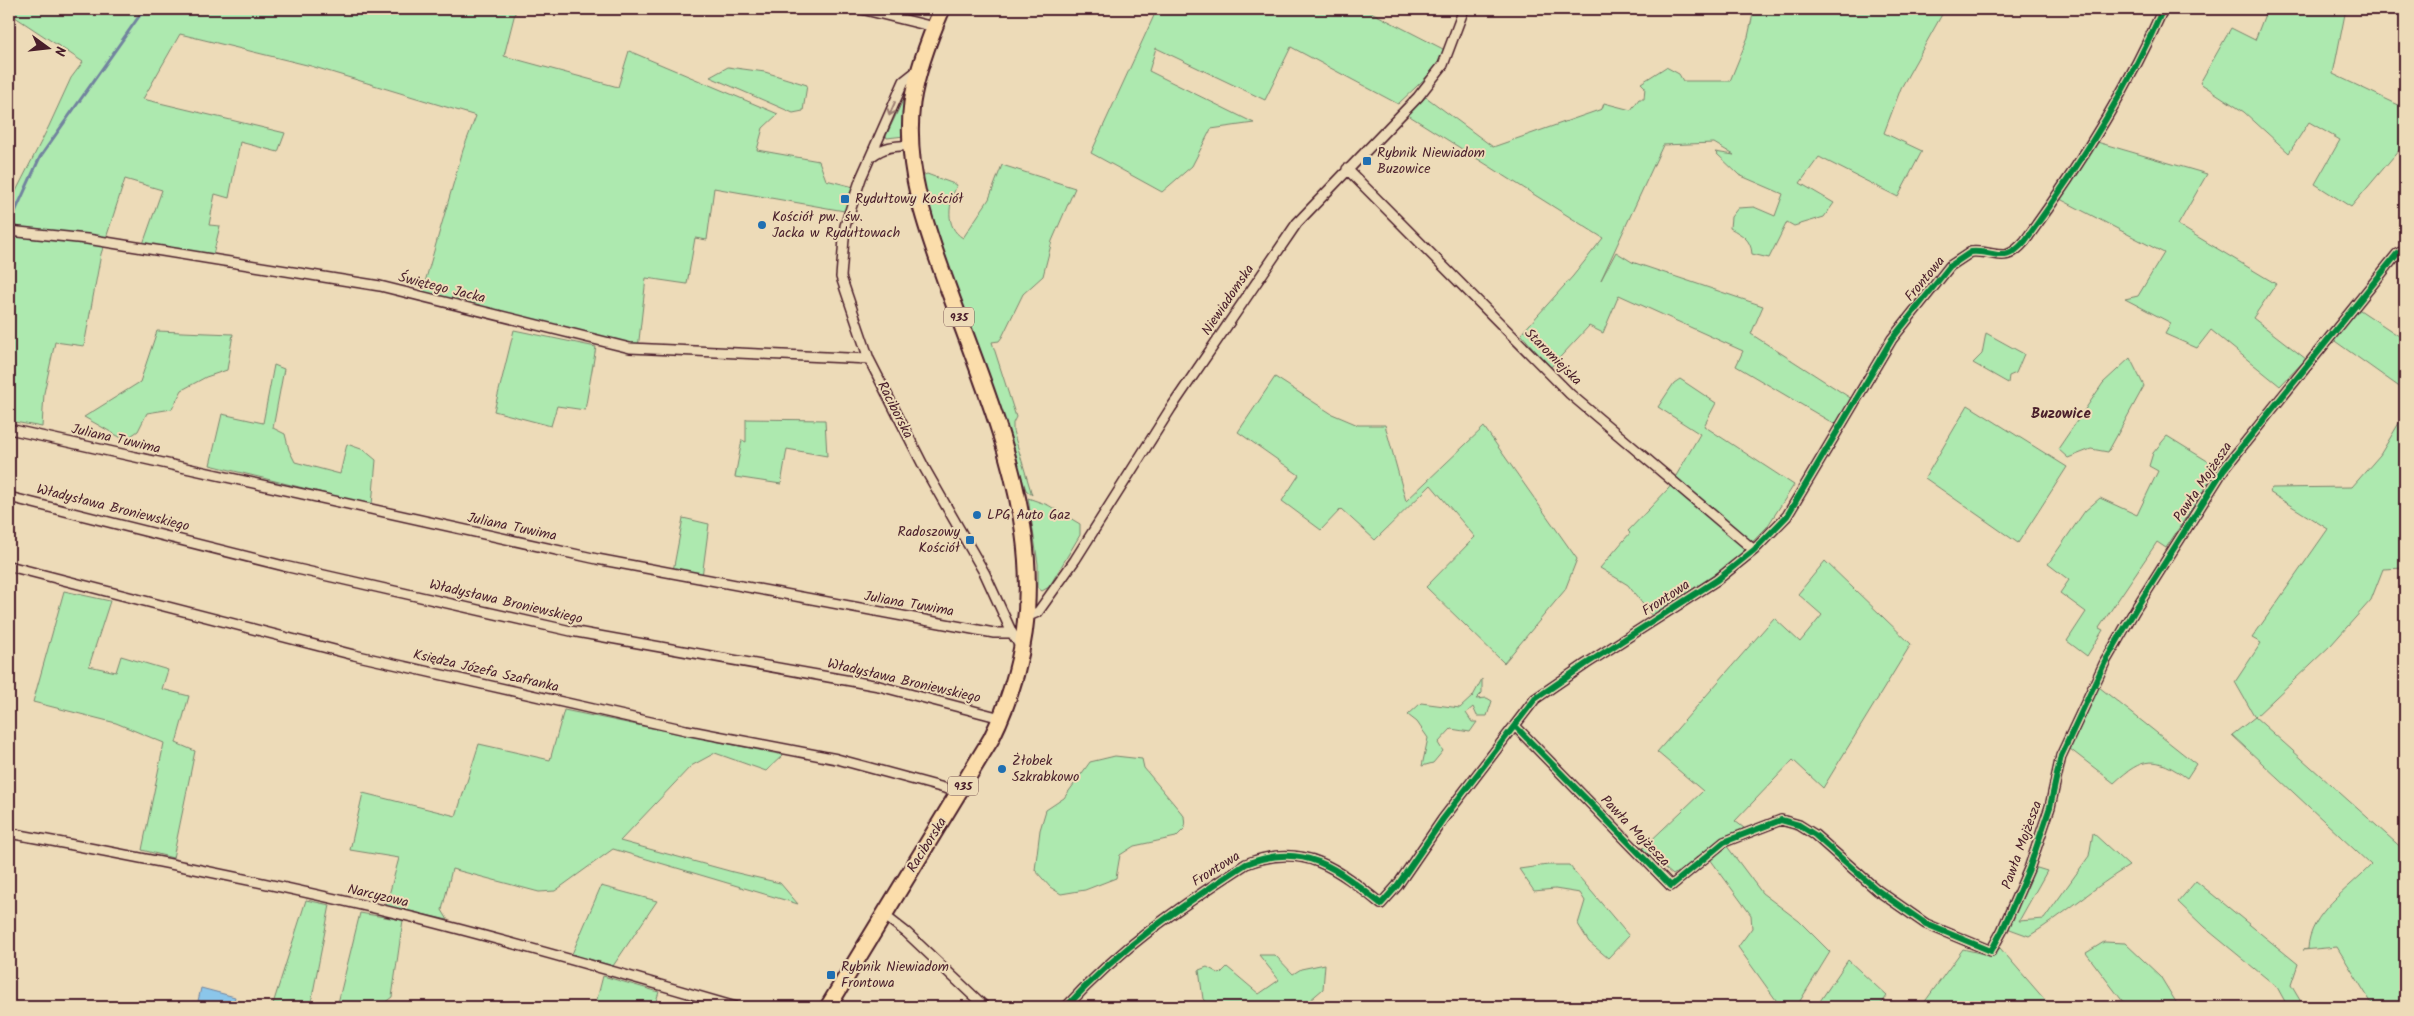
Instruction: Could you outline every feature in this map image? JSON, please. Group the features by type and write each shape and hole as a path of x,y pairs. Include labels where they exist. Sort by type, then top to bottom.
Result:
{"main road":[{"name":"Raciborska","path":"828,1007 889,918 1001,718 1016,678 1026,617 1028,566 1020,503 1002,434 924,223 915,184 912,145 912,104 919,69 942,9"}],"street":[{"path":"861,9 934,27"},
{"name":"Niewiadomska","path":"1026,617 1038,612 1065,575 1171,408 1297,223 1418,97 1443,65 1464,9"},
{"name":"Frontowa","path":"1066,1007 1113,960 1149,930 1246,864 1261,858 1292,855 1326,864 1347,876 1381,904 1397,886 1443,819 1516,727 1535,699 1717,580 1754,550 1786,516 1892,339 1950,266 1971,252 2007,256 2015,253 2025,241 2096,135 2146,49 2163,9"},
{"name":"Raciborska","path":"919,69 904,81 861,178 845,226 841,277 869,359 925,469 985,574 1012,633 1022,649"},
{"path":"872,156 890,146 912,145"},
{"name":"Staromiejska","path":"1347,169 1570,394 1754,550"},
{"name":"Świętego Jacka","path":"9,231 87,239 380,286 630,348 869,359"},
{"name":"Pawła Mojżesza","path":"1516,727 1671,886 1724,842 1781,820 1799,825 1815,835 1877,890 1926,924 1991,951 2002,931 2029,869 2050,807 2061,756 2105,662 2135,610 2224,469 2397,254 2405,250"},
{"name":"Juliana Tuwima","path":"9,429 597,560 994,633 1012,633"},
{"name":"Władysława Broniewskiego","path":"9,497 284,566 571,632 879,686 1001,718"},
{"name":"Księdza Józefa Szafranka","path":"9,566 354,655 686,730 837,759 959,792"},
{"name":"Narcyzowa","path":"9,834 148,858 415,918 623,974 736,1007"},
{"path":"889,918 985,1007"}],"green space":[{"path":"9,9 516,9 504,56 618,87 629,51 778,114 763,128 757,150 819,161 826,180 858,188 850,212 714,188 707,240 695,238 687,284 646,278 638,349 421,296 463,150 476,116 311,66 180,34 143,99 285,133 278,152 240,142 229,198 215,194 209,225 220,226 213,255 142,247 162,190 125,179 101,254 84,346 55,342 44,393 42,427 9,421 9,205 71,78 83,62 9,13"},
{"path":"1157,9 1365,9 1445,50 1435,69 1398,104 1291,47 1265,100 1156,48 1149,71 1254,123 1211,129 1192,166 1162,192 1091,153"},
{"path":"1754,9 1945,9 1901,88 1884,133 1922,151 1898,197 1819,157 1800,183 1834,203 1824,217 1794,226 1787,222 1769,258 1752,254 1748,241 1730,228 1731,217 1738,208 1754,207 1775,216 1783,194 1739,175 1715,152 1734,155 1714,143 1663,145 1601,280 1616,252 1632,262 1763,306 1751,334 1852,399 1836,425 1736,366 1743,351 1619,295 1603,333 1589,326 1550,368 1521,334 1573,276 1603,238 1408,115 1426,97 1493,147 1602,109 1604,103 1631,110 1639,99 1644,99 1645,87 1641,83 1666,67 1679,74 1683,81 1730,81 1748,37"},
{"path":"2267,9 2346,9 2333,74 2405,108 2405,143 2351,207 2315,184 2340,140 2309,122 2289,153 2244,112 2200,83 2231,28 2255,40"},
{"path":"728,67 765,72 807,85 803,111 793,113 710,77"},
{"path":"904,98 904,136 887,138 886,136"},
{"path":"2097,142 2207,174 2178,225 2276,284 2253,318 2306,359 2280,386 2211,330 2197,348 2165,334 2171,323 2125,299 2138,296 2164,253 2060,199"},
{"path":"1002,165 1075,188 1052,241 1043,276 1023,294 999,341 992,342 1016,417 1013,423 1013,431 1032,495 1026,490 929,210 922,176 927,174 957,185 950,206 950,214 953,227 963,238 989,199"},
{"path":"2357,308 2405,340 2405,391 2332,339"},
{"path":"514,330 596,347 585,410 557,406 551,426 494,411"},
{"path":"157,331 233,334 227,370 206,377 182,390 172,409 147,413 138,431 125,440 84,417 140,382"},
{"path":"1986,333 2024,354 2016,373 2009,376 2008,383 1973,363 1982,354"},
{"path":"2130,358 2144,386 2108,452 2091,449 2068,458 2058,449 2103,383"},
{"path":"274,365 284,369 273,428 285,434 289,450 295,462 340,474 347,444 364,450 376,460 372,505 210,465 222,414 263,423"},
{"path":"1275,377 1332,414 1358,425 1385,425 1406,501 1484,427 1577,559 1565,590 1504,663 1426,587 1475,537 1431,485 1375,540 1341,509 1321,530 1282,501 1299,475 1238,432"},
{"path":"1680,379 1716,403 1704,426 1794,485 1767,527 1732,563 1652,616 1628,585 1600,568 1630,533 1628,531 1669,488 1700,434 1658,407 1674,383"},
{"path":"1968,405 2067,467 2018,543 1925,478"},
{"path":"2405,413 2405,568 2383,569 2371,600 2331,645 2255,717 2235,682 2261,643 2252,638 2328,529 2269,492 2272,488 2352,487 2380,455"},
{"path":"746,419 825,420 827,456 787,449 781,484 735,477 742,440 746,442"},
{"path":"2167,436 2214,465 2217,470 2166,548 2157,542 2099,628 2103,630 2087,656 2067,641 2086,612 2060,593 2069,580 2048,564 2085,511 2100,498 2137,515 2158,471 2149,466 2153,453"},
{"path":"1028,498 1048,505 1080,524 1080,535 1049,587 1042,591 1038,588 1038,564"},
{"path":"683,518 709,524 702,577 673,571"},
{"path":"1825,561 1911,644 1823,788 1793,760 1735,821 1744,828 1673,875 1642,849 1703,791 1657,752 1774,618 1800,642 1822,615 1798,594"},
{"path":"64,591 110,601 89,666 116,672 121,656 168,670 162,689 189,696 176,743 195,751 173,858 142,850 164,743 116,723 33,702"},
{"path":"1482,679 1482,693 1476,699 1487,698 1492,701 1487,716 1477,716 1473,707 1466,713 1472,722 1477,722 1470,732 1451,729 1438,743 1443,751 1433,763 1422,766 1428,738 1417,722 1408,715 1421,703 1460,708 1473,696"},
{"path":"2099,687 2196,764 2187,778 2167,766 2150,762 2133,768 2114,783 2070,749"},
{"path":"564,710 783,755 766,771 715,753 691,766 620,841 780,883 798,904 613,849 555,891 539,892 452,869 442,910 448,920 386,906 399,858 350,850 363,793 456,816 479,744 550,760"},
{"path":"2255,717 2405,851 2405,1007 2401,1002 2396,1007 2374,1007 2337,947 2303,950 2308,949 2310,936 2315,924 2323,913 2371,865 2232,735"},
{"path":"1115,756 1142,759 1144,768 1184,816 1185,828 1176,837 1134,846 1120,855 1116,878 1085,890 1061,894 1050,887 1035,870 1040,830 1046,810 1064,798 1090,762"},
{"path":"2093,833 2129,866 2029,936 2007,928 2034,867 2047,871 2019,921 2044,919 2089,856"},
{"path":"1726,845 1762,893 1799,921 1830,952 1800,1001 1806,1007 1781,1007 1738,947 1752,928 1751,915 1710,859"},
{"path":"1548,865 1569,865 1629,936 1608,958 1589,942 1578,924 1585,901 1580,893 1555,889 1534,891 1519,869"},
{"path":"2196,881 2298,964 2291,985 2304,1007 2288,1007 2277,987 2204,927 2178,902"},
{"path":"601,886 657,901 613,966 572,954"},
{"path":"306,900 330,905 311,1003 337,1007 272,1007"},
{"path":"360,913 403,920 392,997 379,1007 337,1007"},
{"path":"2104,942 2125,943 2160,976 2179,1007 2127,1007 2086,953"},
{"path":"2000,948 2051,1007 1921,1007 1963,949 1992,956"},
{"path":"1259,955 1275,955 1293,974 1301,969 1325,964 1323,989 1302,1007 1210,1007 1203,999 1199,970 1207,967 1220,974 1227,967 1259,994 1279,980"},
{"path":"1848,960 1887,996 1879,1007 1816,1007"},
{"path":"603,976 659,992 654,1007 595,1007"}],"water":[{"path":"201,988 235,997 233,1007 198,1001"}],"waterway":[{"path":"10,223 40,157 140,15 148,9"}],"cycle path":[{"path":"1066,1007 1129,947 1197,896 1246,864 1267,858 1303,857 1335,870 1381,904 1397,886 1443,819 1535,699 1717,580 1754,550 1787,516 1892,339 1950,266 1971,252 2005,255 2017,249 2025,241 2064,185 2100,128 2134,70 2163,9"},
{"path":"1516,727 1671,886 1724,842 1781,820 1799,825 1815,835 1877,890 1926,924 1991,951 2002,931 2029,869 2050,807 2061,756 2105,662 2135,610 2224,469 2397,254 2405,250"}],"place":[{"name":"Rybnik Niewiadom Buzowice","path":"1367,161"},
{"name":"Rydułtowy Kościół","path":"845,199"},
{"name":"Kościół pw. św. Jacka w Rydułtowach","path":"762,225"},
{"name":"LPG Auto Gaz","path":"977,515"},
{"name":"Radoszowy Kościół","path":"970,540"},
{"name":"Żłobek Szkrabkowo","path":"1002,769"},
{"name":"Rybnik Niewiadom Frontowa","path":"831,975"}],"district":[{"name":"Buzowice","path":"2061,414"}]}
